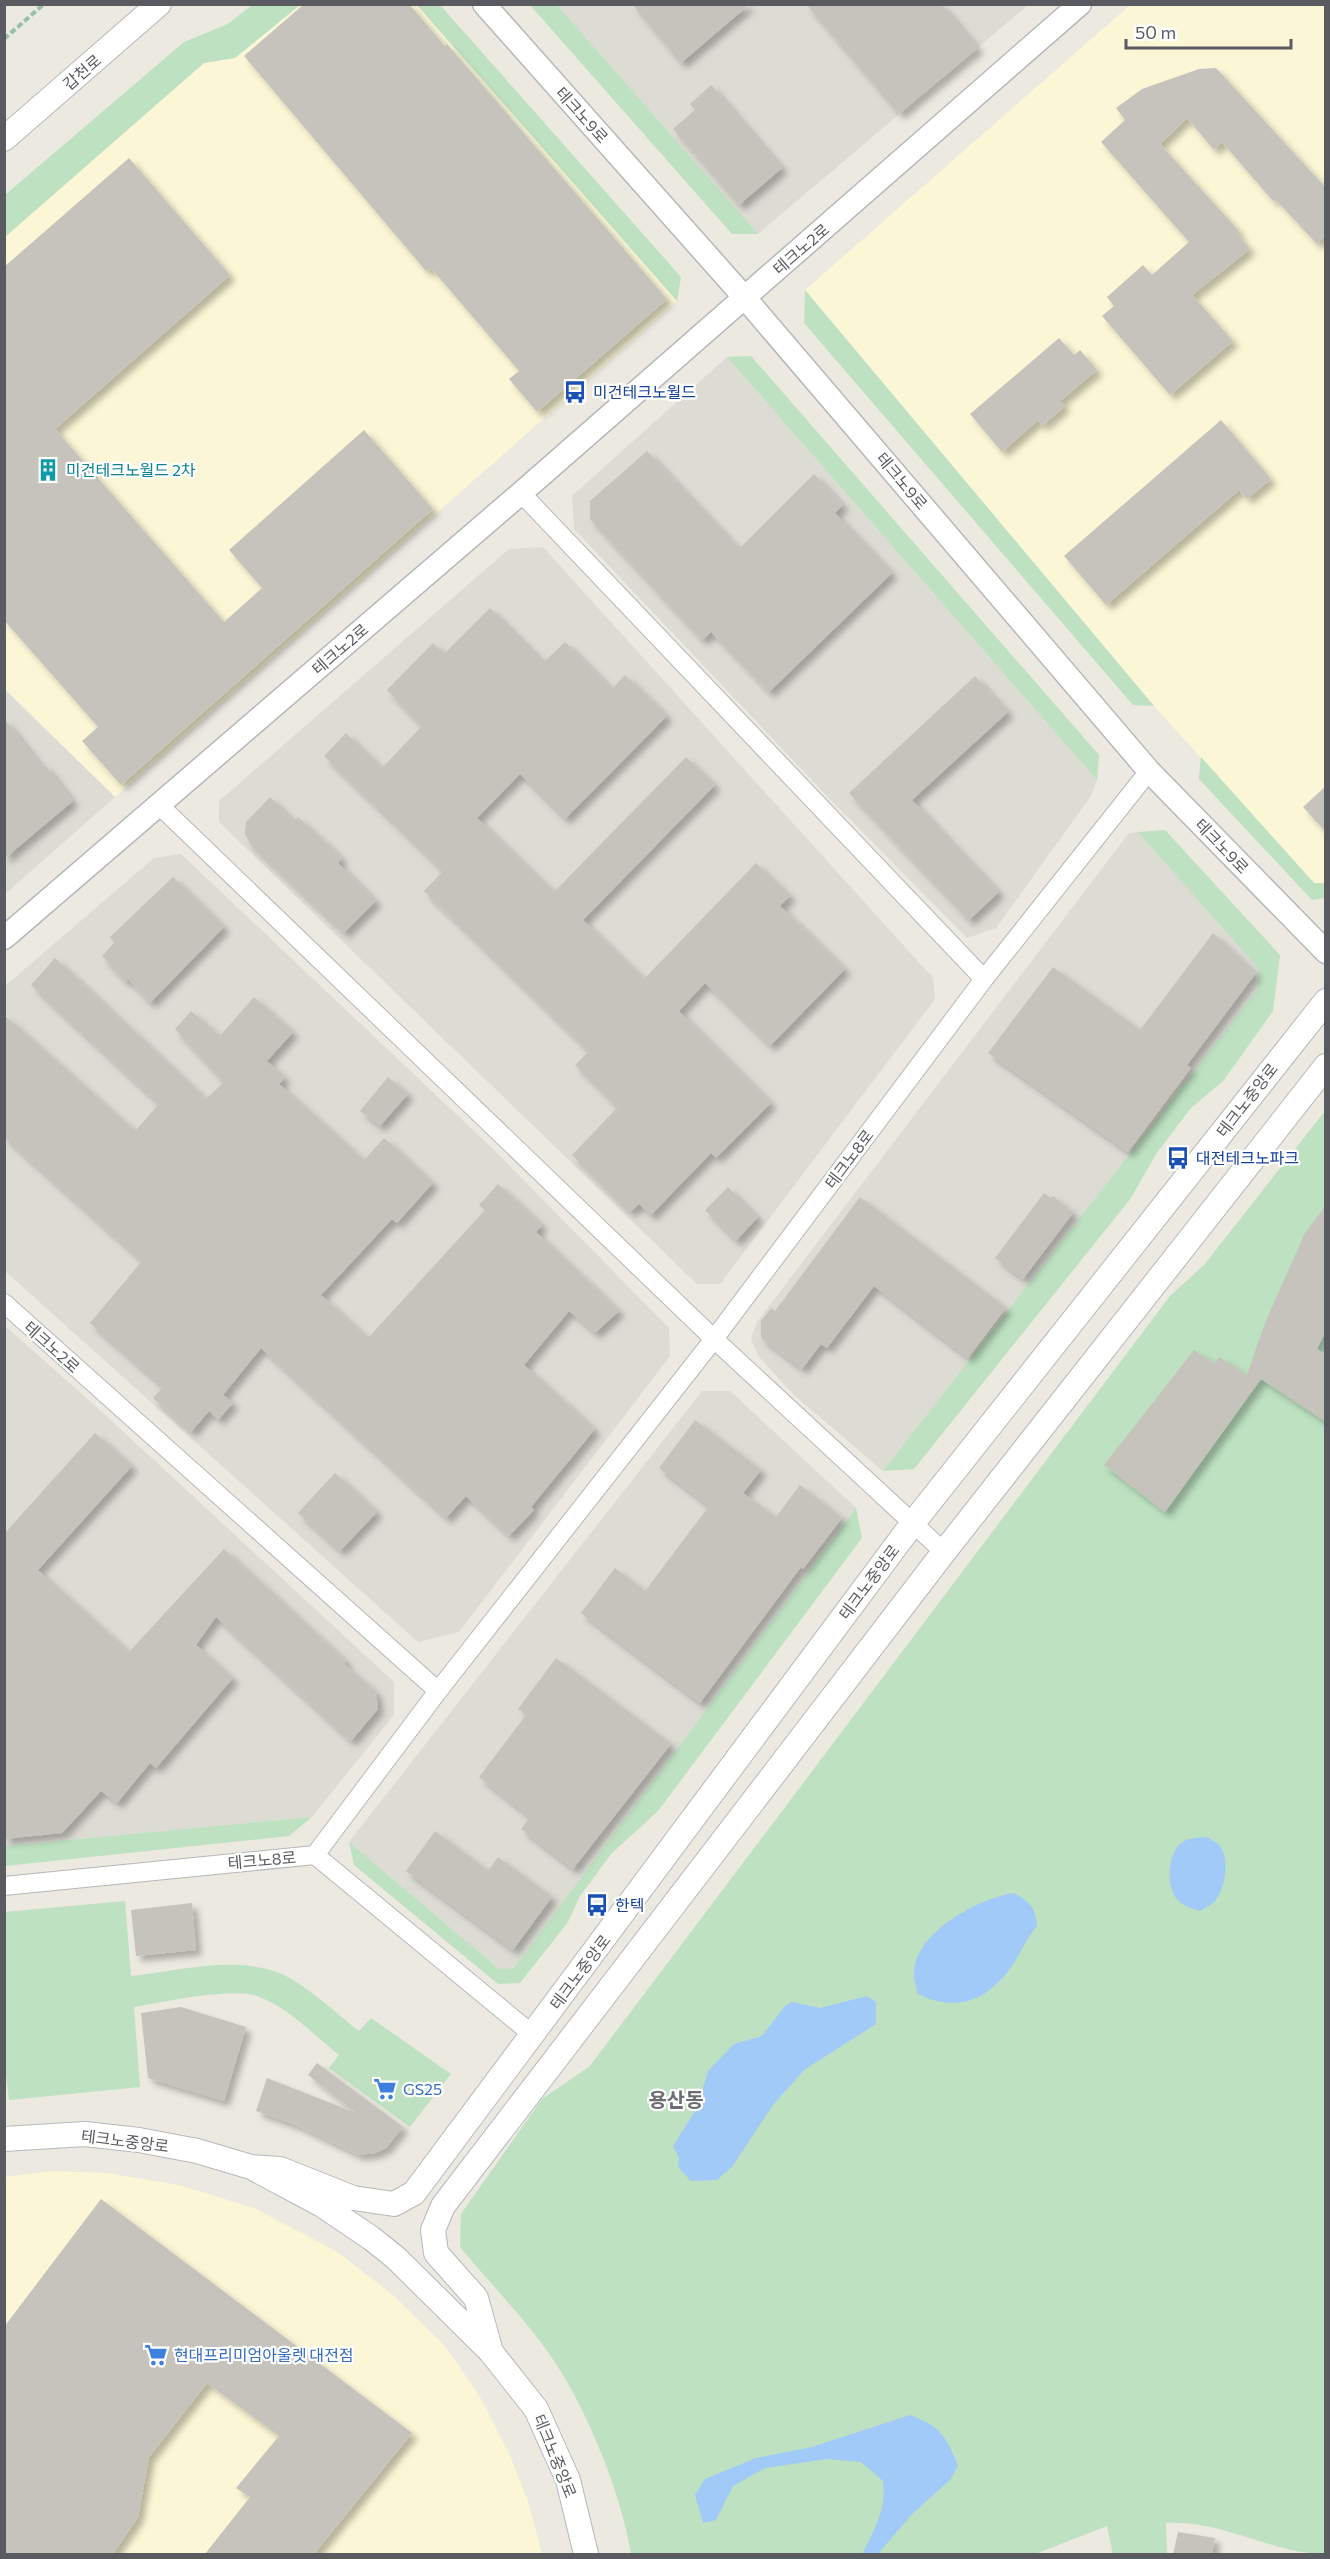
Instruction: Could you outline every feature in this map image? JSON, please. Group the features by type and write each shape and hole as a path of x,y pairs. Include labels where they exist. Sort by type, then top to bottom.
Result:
{"main road":[{"name":"갑천로","path":"4,139 159,4"},
{"name":"테크노중앙로","path":"251,2167 280,2169 353,2198 394,2204 414,2193 430,2175 913,1523 1326,1002"},
{"name":"테크노중앙로","path":"491,2352 476,2298 436,2253 433,2230 452,2194 944,1552 1326,1065"},
{"name":"테크노중앙로","path":"4,2139 85,2134 197,2151 251,2167 322,2205 371,2238 396,2258 491,2352 536,2409 568,2480 586,2554"}],"street":[{"name":"테크노9로","path":"484,4 745,298 1149,771 1326,952"},
{"name":"테크노2로","path":"4,938 521,493 1080,4"},
{"path":"521,493 984,979"},
{"name":"테크노8로","path":"4,1886 315,1854 438,1691 714,1339 984,979 1149,771"},
{"path":"158,804 714,1339 944,1552"},
{"name":"테크노2로","path":"4,1303 438,1691"},
{"path":"315,1854 533,2035"}],"path":[{"path":"4,39 44,4"}],"shaded area":[{"path":"300,5 417,5 677,301 115,797 5,689 4,237 204,63 235,58"},
{"path":"557,5 1028,5 758,234"},
{"path":"1130,5 1325,5 1325,883 1314,883 1154,706 805,290"},
{"path":"727,357 1097,780 1091,796 996,928 967,938 826,795 574,529 572,496"},
{"path":"543,547 933,978 935,999 720,1284 697,1284 219,822 219,801 509,549"},
{"path":"4,689 115,797 5,894 4,894"},
{"path":"1138,832 1260,969 1257,990 883,1471 794,1395 759,1357 751,1339 757,1322 1129,833"},
{"path":"181,854 494,1150 669,1328 670,1356 459,1632 418,1642 5,1271 5,986 154,858"},
{"path":"4,1325 102,1412 394,1682 394,1715 312,1817 5,1846"},
{"path":"702,1391 730,1391 856,1508 514,1968 499,1969 349,1842"},
{"path":"52,2171 106,2173 179,2185 254,2208 336,2251 393,2295 445,2346 479,2395 509,2453 529,2504 542,2554 5,2554 4,2177"}],"green space":[{"path":"252,5 300,5 235,58 204,63 5,237 5,195 184,42 228,24"},
{"path":"417,5 440,5 681,277 677,301"},
{"path":"530,5 557,5 758,234 732,234"},
{"path":"805,290 1154,706 1133,705 804,323"},
{"path":"751,356 1099,755 1097,780 727,357"},
{"path":"1201,757 1314,883 1325,883 1325,898 1312,900 1199,779"},
{"path":"1165,830 1280,955 1273,1011 1224,1080 1191,1108 1156,1154 1131,1198 914,1469 883,1471 1257,990 1259,969 1138,832"},
{"path":"1325,1111 1325,2554 1286,2549 1207,2526 1166,2523 1167,2554 1113,2554 1107,2526 1035,2554 631,2554 621,2509 605,2462 585,2416 552,2358 460,2247 461,2214 542,2099 590,2066 1170,1296 1204,1265"},
{"path":"856,1508 862,1538 658,1811 612,1853 580,1896 568,1922 520,1983 498,1984 354,1865 349,1842 499,1969 514,1968"},
{"path":"312,1817 289,1836 5,1866 5,1846"},
{"path":"125,1901 131,1976 223,1965 259,1967 277,1972 308,1990 359,2031 371,2018 451,2074 410,2127 329,2068 339,2055 290,2014 257,1996 214,1994 134,2007 140,2087 9,2100 4,2058 5,1912"}],"water":[{"path":"1207,1837 1218,1844 1223,1851 1226,1866 1221,1891 1217,1898 1200,1911 1178,1901 1171,1886 1170,1870 1173,1855 1180,1844 1190,1839"},
{"path":"1014,1893 1031,1906 1037,1926 1000,1981 979,1996 957,2003 944,2002 918,1994 914,1980 917,1960 924,1945 936,1932 951,1920 983,1902"},
{"path":"867,1996 876,2002 876,2024 804,2070 773,2105 732,2167 717,2180 691,2181 678,2167 679,2158 673,2146 697,2108 708,2071 734,2044 762,2036 785,2006 792,2002 820,2008"},
{"path":"910,2415 929,2424 941,2434 950,2447 958,2466 950,2480 912,2514 878,2554 862,2554 881,2511 883,2481 861,2462 827,2459 765,2468 733,2486 716,2520 703,2523 695,2495 705,2479 756,2458 812,2447"}],"building":[{"path":"304,4 409,4 445,46 447,44 667,299 537,412 509,379 519,371 431,268 426,271 244,56"},
{"path":"632,4 750,4 681,63"},
{"path":"806,4 941,4 978,48 899,114"},
{"path":"1216,68 1326,188 1326,235 1317,244 1275,199 1273,201 1222,142 1214,150 1187,118 1160,144 1239,231 1237,233 1250,249 1192,295 1233,341 1170,395 1102,316 1114,306 1107,297 1143,265 1152,275 1189,242 1101,142 1125,120 1116,108 1142,89 1199,69"},
{"path":"711,85 782,168 739,205 673,129 695,110 690,104"},
{"name":"미건테크노월드 2차","path":"129,158 230,275 55,429 224,622 262,588 229,550 364,430 433,509 121,785 82,741 98,727 4,620 4,267"},
{"path":"1059,338 1074,355 1080,350 1097,370 1060,401 1065,406 1042,426 1038,420 1002,452 970,414"},
{"path":"1221,420 1271,479 1247,499 1239,490 1106,605 1064,556"},
{"path":"647,451 739,549 814,474 843,505 835,513 892,573 769,692 711,632 702,640 590,519 590,501"},
{"path":"490,608 544,662 565,642 612,689 625,675 667,716 565,819 520,774 477,818 554,892 686,757 715,785 583,920 644,979 756,863 790,896 780,906 845,969 770,1046 705,983 679,1011 771,1103 716,1158 711,1153 651,1215 639,1204 630,1212 572,1155 618,1107 575,1065 589,1051 424,891 443,871 324,756 346,733 382,768 422,726 387,690 433,643 444,654"},
{"path":"975,676 1008,712 912,800 999,892 969,920 849,793"},
{"path":"4,718 42,767 45,765 73,801 4,859"},
{"path":"1326,786 1326,832 1303,807"},
{"path":"270,797 294,821 298,817 342,858 338,863 376,901 344,933 251,845 245,834 246,822"},
{"path":"173,877 224,927 150,1003 102,956 114,943 110,937"},
{"path":"1213,933 1256,973 1187,1065 1191,1068 1128,1152 988,1053 1053,967 1140,1030"},
{"path":"55,958 206,1099 224,1082 175,1029 191,1011 220,1036 254,997 293,1032 267,1061 285,1078 279,1084 364,1160 384,1138 433,1183 397,1223 392,1219 321,1295 368,1338 485,1210 479,1205 498,1184 542,1225 536,1232 619,1311 595,1333 569,1311 524,1365 595,1429 531,1507 534,1510 509,1536 466,1496 446,1518 261,1348 223,1395 233,1403 218,1420 209,1411 191,1432 153,1398 163,1387 90,1323 142,1261 4,1137 4,1015 135,1131 159,1104 31,985"},
{"path":"388,1077 408,1094 380,1126 360,1111"},
{"path":"728,1187 758,1217 736,1241 705,1210"},
{"path":"1044,1193 1051,1198 1053,1196 1073,1213 1023,1279 995,1258"},
{"path":"860,1197 1006,1308 968,1358 874,1286 827,1348 821,1344 802,1369 761,1338 761,1321 771,1308 775,1311"},
{"path":"1326,1205 1326,1331 1317,1349 1326,1355 1326,1422 1261,1379 1165,1512 1104,1465 1194,1350 1215,1364 1219,1357 1247,1375 1265,1323 1305,1233"},
{"path":"695,1420 761,1470 743,1493 776,1517 800,1485 842,1518 803,1569 801,1567 700,1703 581,1613 615,1568 645,1591 709,1506 659,1468"},
{"path":"95,1433 132,1466 38,1570 129,1652 224,1549 346,1661 344,1664 376,1692 378,1709 351,1741 216,1617 196,1645 233,1678 156,1768 150,1763 117,1803 101,1791 62,1833 4,1839 4,1534"},
{"path":"335,1473 377,1512 340,1551 298,1513"},
{"path":"556,1658 671,1744 573,1869 521,1829 530,1817 479,1777 526,1715 518,1709"},
{"path":"435,1831 488,1871 498,1857 552,1897 513,1950 406,1871"},
{"path":"192,1903 196,1950 136,1956 131,1910"},
{"path":"181,2007 246,2027 224,2101 148,2078 141,2013"},
{"path":"317,2063 403,2127 386,2148 375,2153 359,2155 296,2125 256,2111 267,2078 356,2113 308,2075"},
{"name":"현대프리미엄아울렛 대전점","path":"101,2199 412,2433 314,2554 205,2554 250,2497 236,2488 279,2436 207,2383 149,2457 138,2517 113,2554 4,2554 4,2327"},
{"path":"1178,2532 1215,2538 1212,2554 1173,2554"}],"place":[{"name":"미건테크노월드","path":"575,392"},
{"name":"미건테크노월드 2차","path":"48,470"},
{"name":"대전테크노파크","path":"1178,1158"},
{"name":"한텍","path":"597,1905"},
{"name":"GS25","path":"385,2089"},
{"name":"현대프리미엄아울렛 대전점","path":"156,2355"}],"district":[{"name":"용산동","path":"676,2100"}]}
